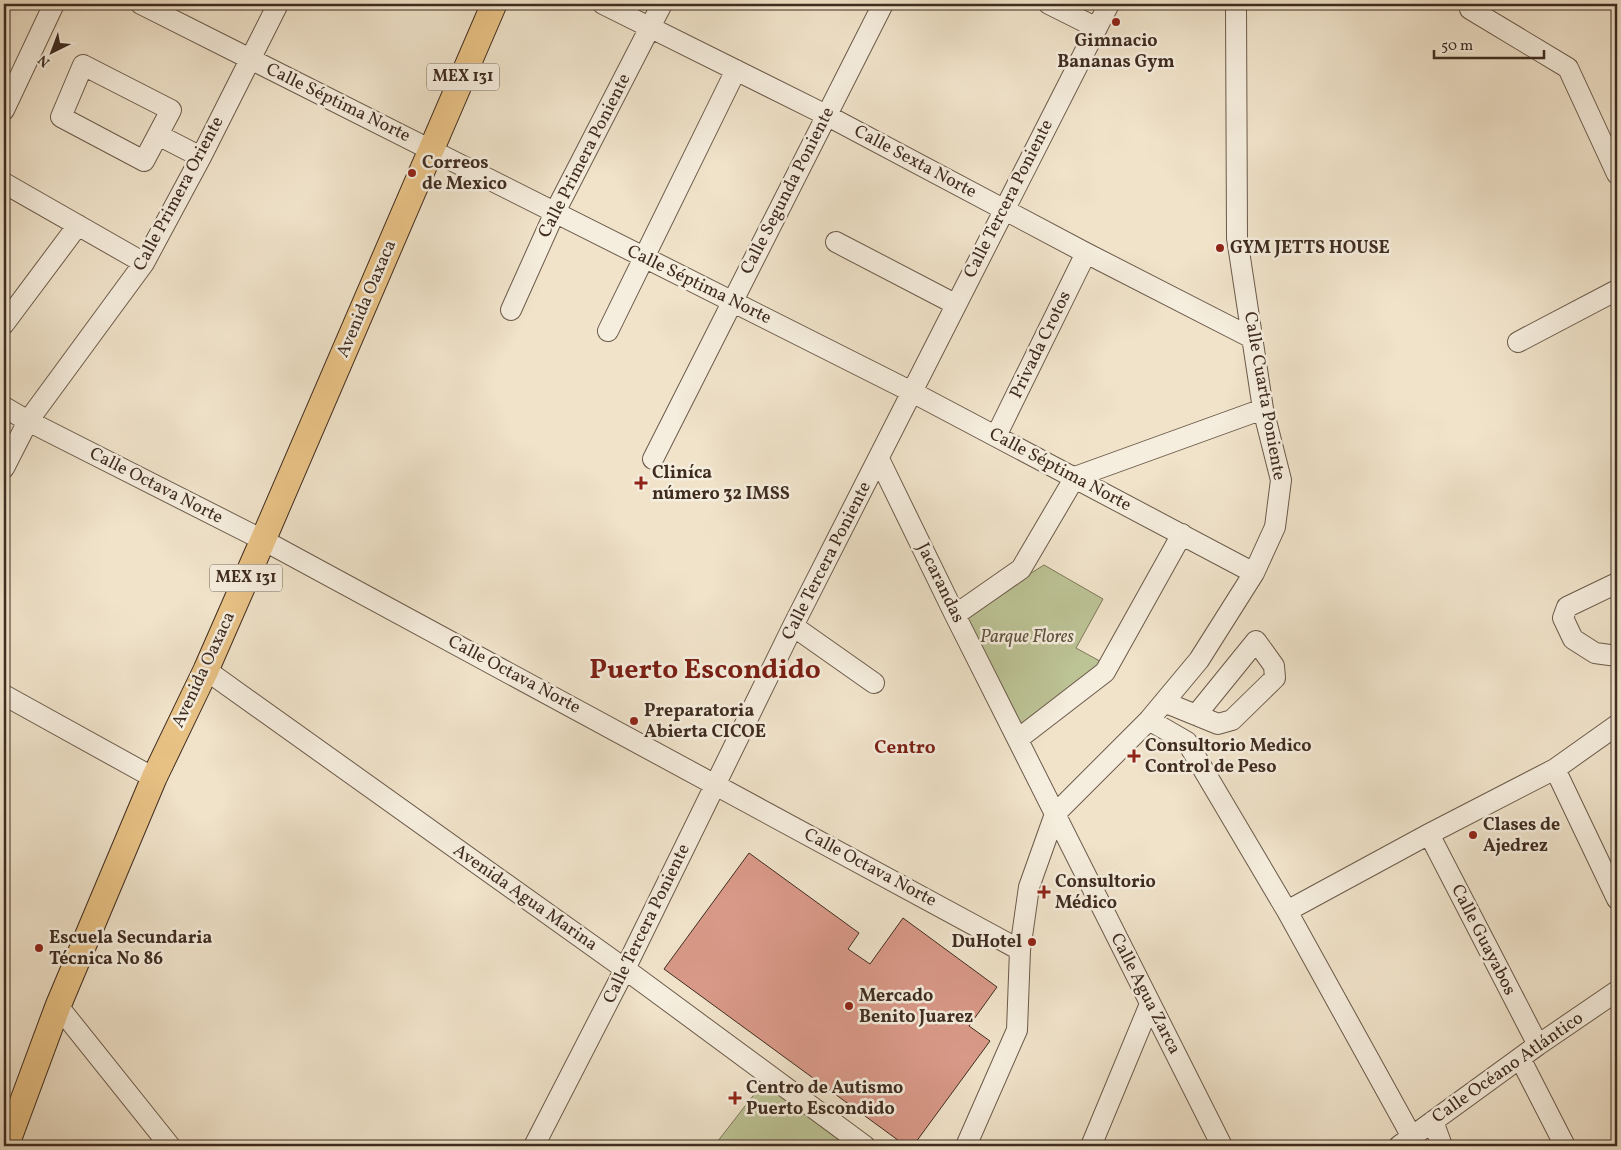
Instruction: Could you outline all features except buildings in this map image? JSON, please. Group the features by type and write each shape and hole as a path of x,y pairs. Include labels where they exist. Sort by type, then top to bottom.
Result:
{"main road":[{"name":"Avenida Oaxaca","path":"6,1146 58,1006 154,778 206,670 494,4"}],"street":[{"path":"4,110 54,4"},
{"name":"Calle Séptima Norte","path":"141,4 912,392 1254,573"},
{"name":"Calle Primera Oriente","path":"28,421 144,263 278,4"},
{"name":"Calle Sexta Norte","path":"603,4 826,115 1086,253 1252,338"},
{"name":"Calle Primera Poniente","path":"511,310 555,212 662,4"},
{"name":"Calle Segunda Poniente","path":"653,459 883,4"},
{"path":"1048,4 1097,28"},
{"name":"Calle Tercera Poniente","path":"534,1146 625,969 793,626 879,459 955,304 1005,210 1109,4"},
{"name":"Calle Cuarta Poniente","path":"966,1146 1016,1030 1020,950 1029,887 1055,814 1149,720 1199,660 1254,573 1275,527 1281,480 1263,409 1237,238 1236,4"},
{"path":"1470,8 1568,68 1617,174"},
{"path":"83,65 171,110 158,135 144,161 61,117 83,65"},
{"path":"608,330 736,70"},
{"path":"158,135 200,157"},
{"path":"4,183 144,263"},
{"path":"4,324 78,225"},
{"path":"836,242 955,304"},
{"name":"Privada Crotos","path":"996,436 1086,253"},
{"path":"1518,342 1617,290"},
{"name":"Calle Octava Norte","path":"4,407 263,540 1020,950"},
{"path":"956,616 1021,568 1075,477 1263,409"},
{"path":"4,468 28,421"},
{"name":"Jacarandas","path":"879,459 1055,814"},
{"path":"1018,739 1105,672 1182,534"},
{"path":"1617,583 1567,607 1563,618 1573,640 1595,653 1617,656"},
{"path":"793,626 874,683"},
{"name":"Avenida Agua Marina","path":"206,670 625,969 865,1146"},
{"path":"4,695 154,778"},
{"path":"1164,702 1196,715"},
{"path":"1149,720 1187,742 1288,912 1405,1142"},
{"path":"1288,912 1428,834 1555,770 1617,725"},
{"path":"1555,770 1617,899"},
{"name":"Calle Agua Zarca","path":"1055,814 1222,1146"},
{"name":"Calle Guayabos","path":"1428,834 1538,1045"},
{"name":"Calle Océano Atlántico","path":"1405,1142 1538,1045 1617,991"},
{"path":"1091,1146 1150,1004"},
{"path":"58,1006 170,1146"},
{"path":"1520,1058 1565,1146"},
{"path":"1433,1121 1442,1146"}],"green space":[{"name":"Parque Flores","path":"1044,565 1103,599 1076,648 1107,665 1019,732 961,617"},
{"path":"763,1083 847,1146 714,1146"}],"place":[{"name":"Gimnacio Bananas Gym","path":"1116,22"},
{"name":"Correos de Mexico","path":"412,173"},
{"name":"GYM JETTS HOUSE","path":"1220,248"},
{"name":"Cliníca número 32 IMSS","path":"641,483"},
{"name":"Preparatoria Abierta CICOE","path":"634,721"},
{"name":"Consultorio Medico Control de Peso","path":"1134,756"},
{"name":"Clases de Ajedrez","path":"1473,835"},
{"name":"Consultorio Médico","path":"1044,892"},
{"name":"DuHotel","path":"1032,942"},
{"name":"Escuela Secundaria Técnica No 86","path":"39,948"},
{"name":"Mercado Benito Juarez","path":"849,1006"},
{"name":"Centro de Autismo Puerto Escondido","path":"735,1098"}],"district":[{"name":"Puerto Escondido","path":"705,670"},
{"name":"Centro","path":"905,748"}]}
